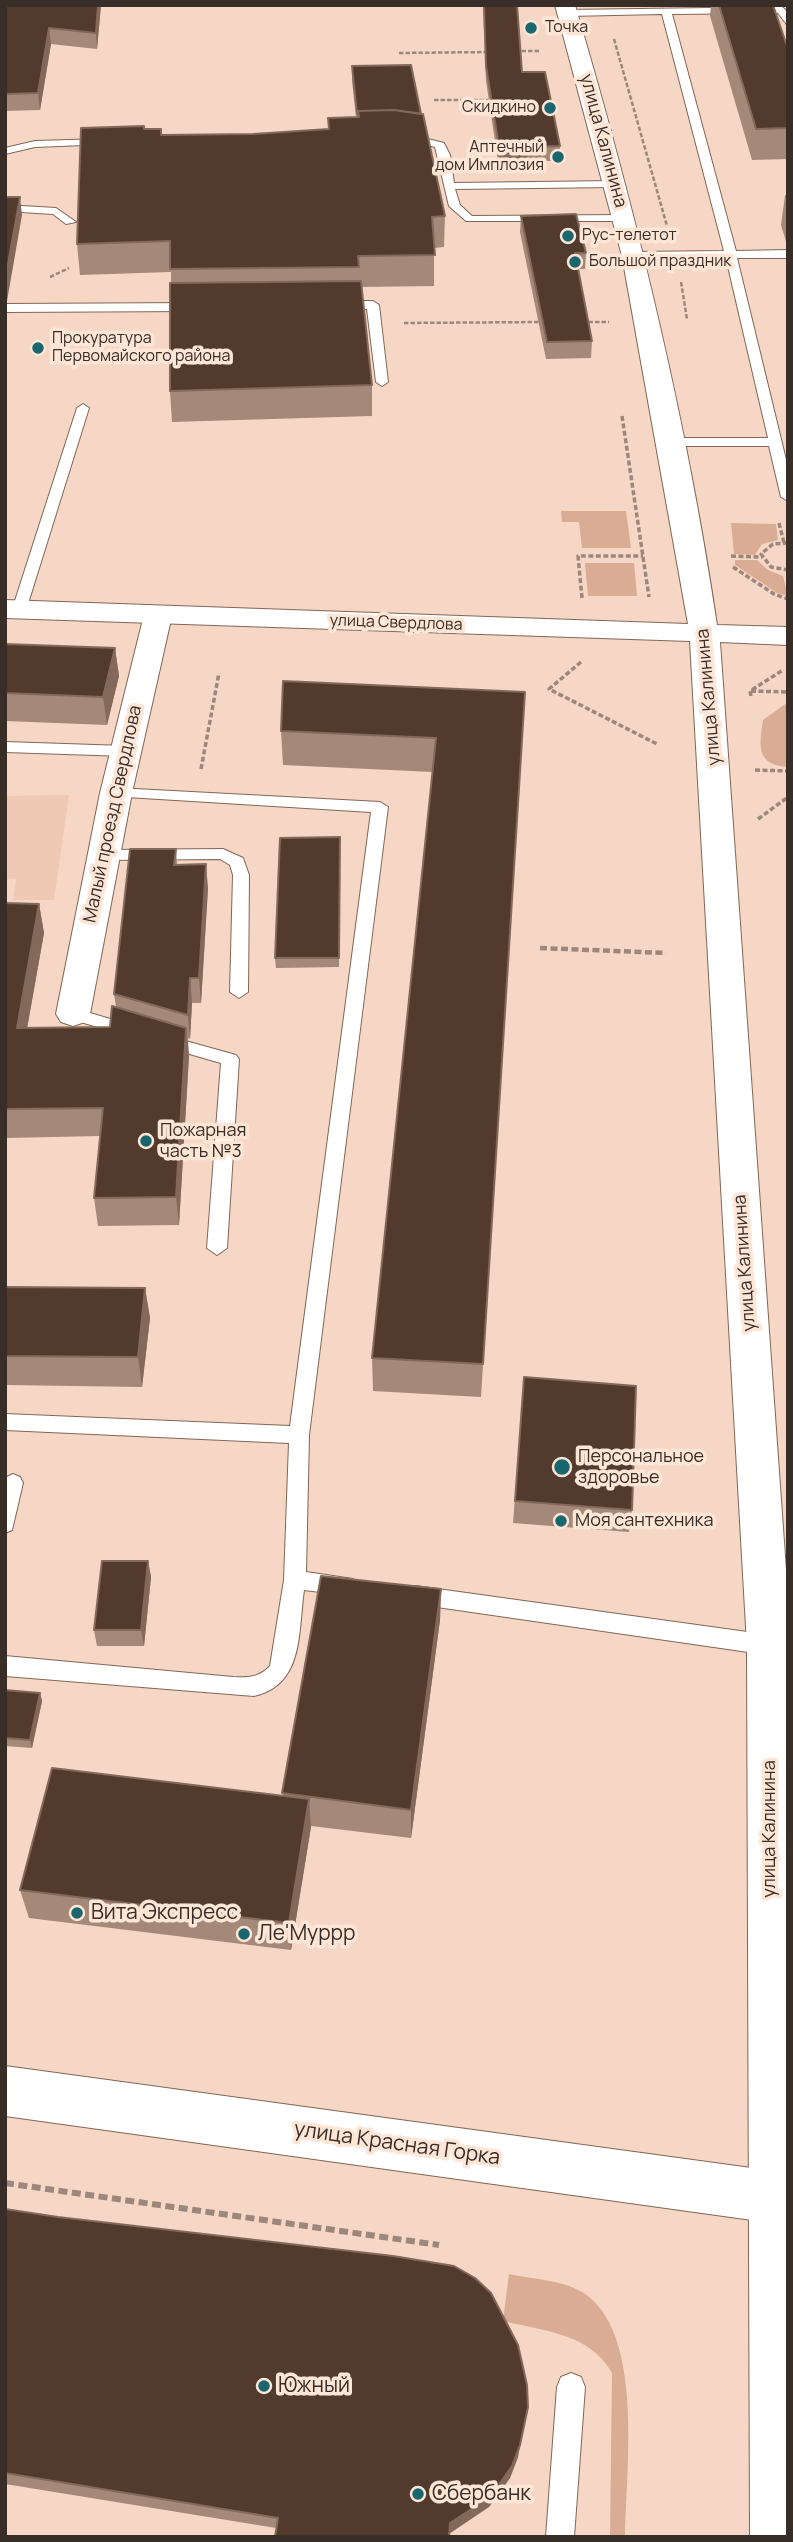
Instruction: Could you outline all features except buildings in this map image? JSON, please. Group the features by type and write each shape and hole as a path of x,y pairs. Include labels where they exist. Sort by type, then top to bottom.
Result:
{"main road":[{"name":"улица Калинина","path":"566,9 634,256 705,633 769,1645 782,2198 779,2537"},
{"name":"улица Свердлова","path":"12,610 788,636"},
{"name":"Малый проезд Свердлова","path":"73,1014 116,793 158,615"},
{"name":"улица Красная Горка","path":"5,2091 782,2198"}],"lane":[{"path":"566,9 607,13 782,10 788,23"},
{"path":"666,11 731,256 788,497"},
{"path":"394,134 427,139 440,145 447,157 453,210 470,219 625,218"},
{"path":"5,150 35,144 119,141"},
{"path":"450,186 616,184"},
{"path":"5,208 56,211 70,222"},
{"path":"634,256 788,254"},
{"path":"332,305 373,305 382,382"},
{"path":"5,308 208,306"},
{"path":"12,610 83,408"},
{"path":"670,442 774,442"},
{"path":"5,747 125,751"},
{"path":"5,1666 233,1687 261,1686 275,1678 281,1669 295,1580 299,1436 380,807 116,793"},
{"path":"104,855 223,854 237,862 241,875 239,992"},
{"path":"73,1014 230,1059 217,1248"},
{"path":"5,1422 299,1436"},
{"path":"5,1524 13,1483"},
{"path":"295,1580 362,1588"},
{"path":"389,1591 769,1645"},
{"path":"560,2537 571,2387"}],"path":[{"path":"607,13 675,256"},
{"path":"508,51 549,51"},
{"path":"399,53 494,52"},
{"path":"435,100 498,100"},
{"path":"576,322 608,322 607,311"},
{"path":"375,324 549,323"},
{"path":"621,405 650,604"},
{"path":"762,557 767,546 786,543 779,522"},
{"path":"583,603 578,556 643,556"},
{"path":"728,556 762,557 771,567 788,570"},
{"path":"586,657 549,689 657,744"},
{"path":"196,797 219,673"},
{"path":"750,691 788,692"},
{"path":"755,770 788,771"},
{"path":"758,819 788,797"},
{"path":"540,948 666,953"},
{"path":"5,2183 439,2245"}],"shaded area":[{"path":"561,511 626,511 631,548 582,548 579,522 562,522"},
{"path":"731,523 776,524 778,540 762,544 755,555 734,554"},
{"path":"735,560 757,560 768,570 783,576 788,596 777,593 735,565"},
{"path":"585,563 634,563 637,596 588,596"},
{"path":"788,702 788,767 765,758 761,738 763,720"},
{"path":"69,795 54,900 13,900 16,879 5,879 5,796"},
{"path":"509,2274 556,2282 582,2292 602,2311 615,2337 624,2369 628,2404 625,2537 610,2537 612,2373 591,2349 578,2342 549,2331 503,2321"}],"place":[{"name":"Точка","path":"531,28"},
{"name":"Скидкино","path":"550,108"},
{"name":"Аптечный дом Имплозия","path":"558,157"},
{"name":"Рус-телетот","path":"568,236"},
{"name":"Большой праздник","path":"575,262"},
{"name":"Прокуратура Первомайского района","path":"38,348"},
{"name":"Пожарная часть №3","path":"146,1141"},
{"name":"Персональное здоровье","path":"562,1467"},
{"name":"Моя сантехника","path":"561,1521"},
{"name":"Вита Экспресс","path":"77,1913"},
{"name":"Ле'Муррр","path":"244,1934"},
{"name":"Южный","path":"264,2386"},
{"name":"Сбербанк","path":"418,2494"}]}
